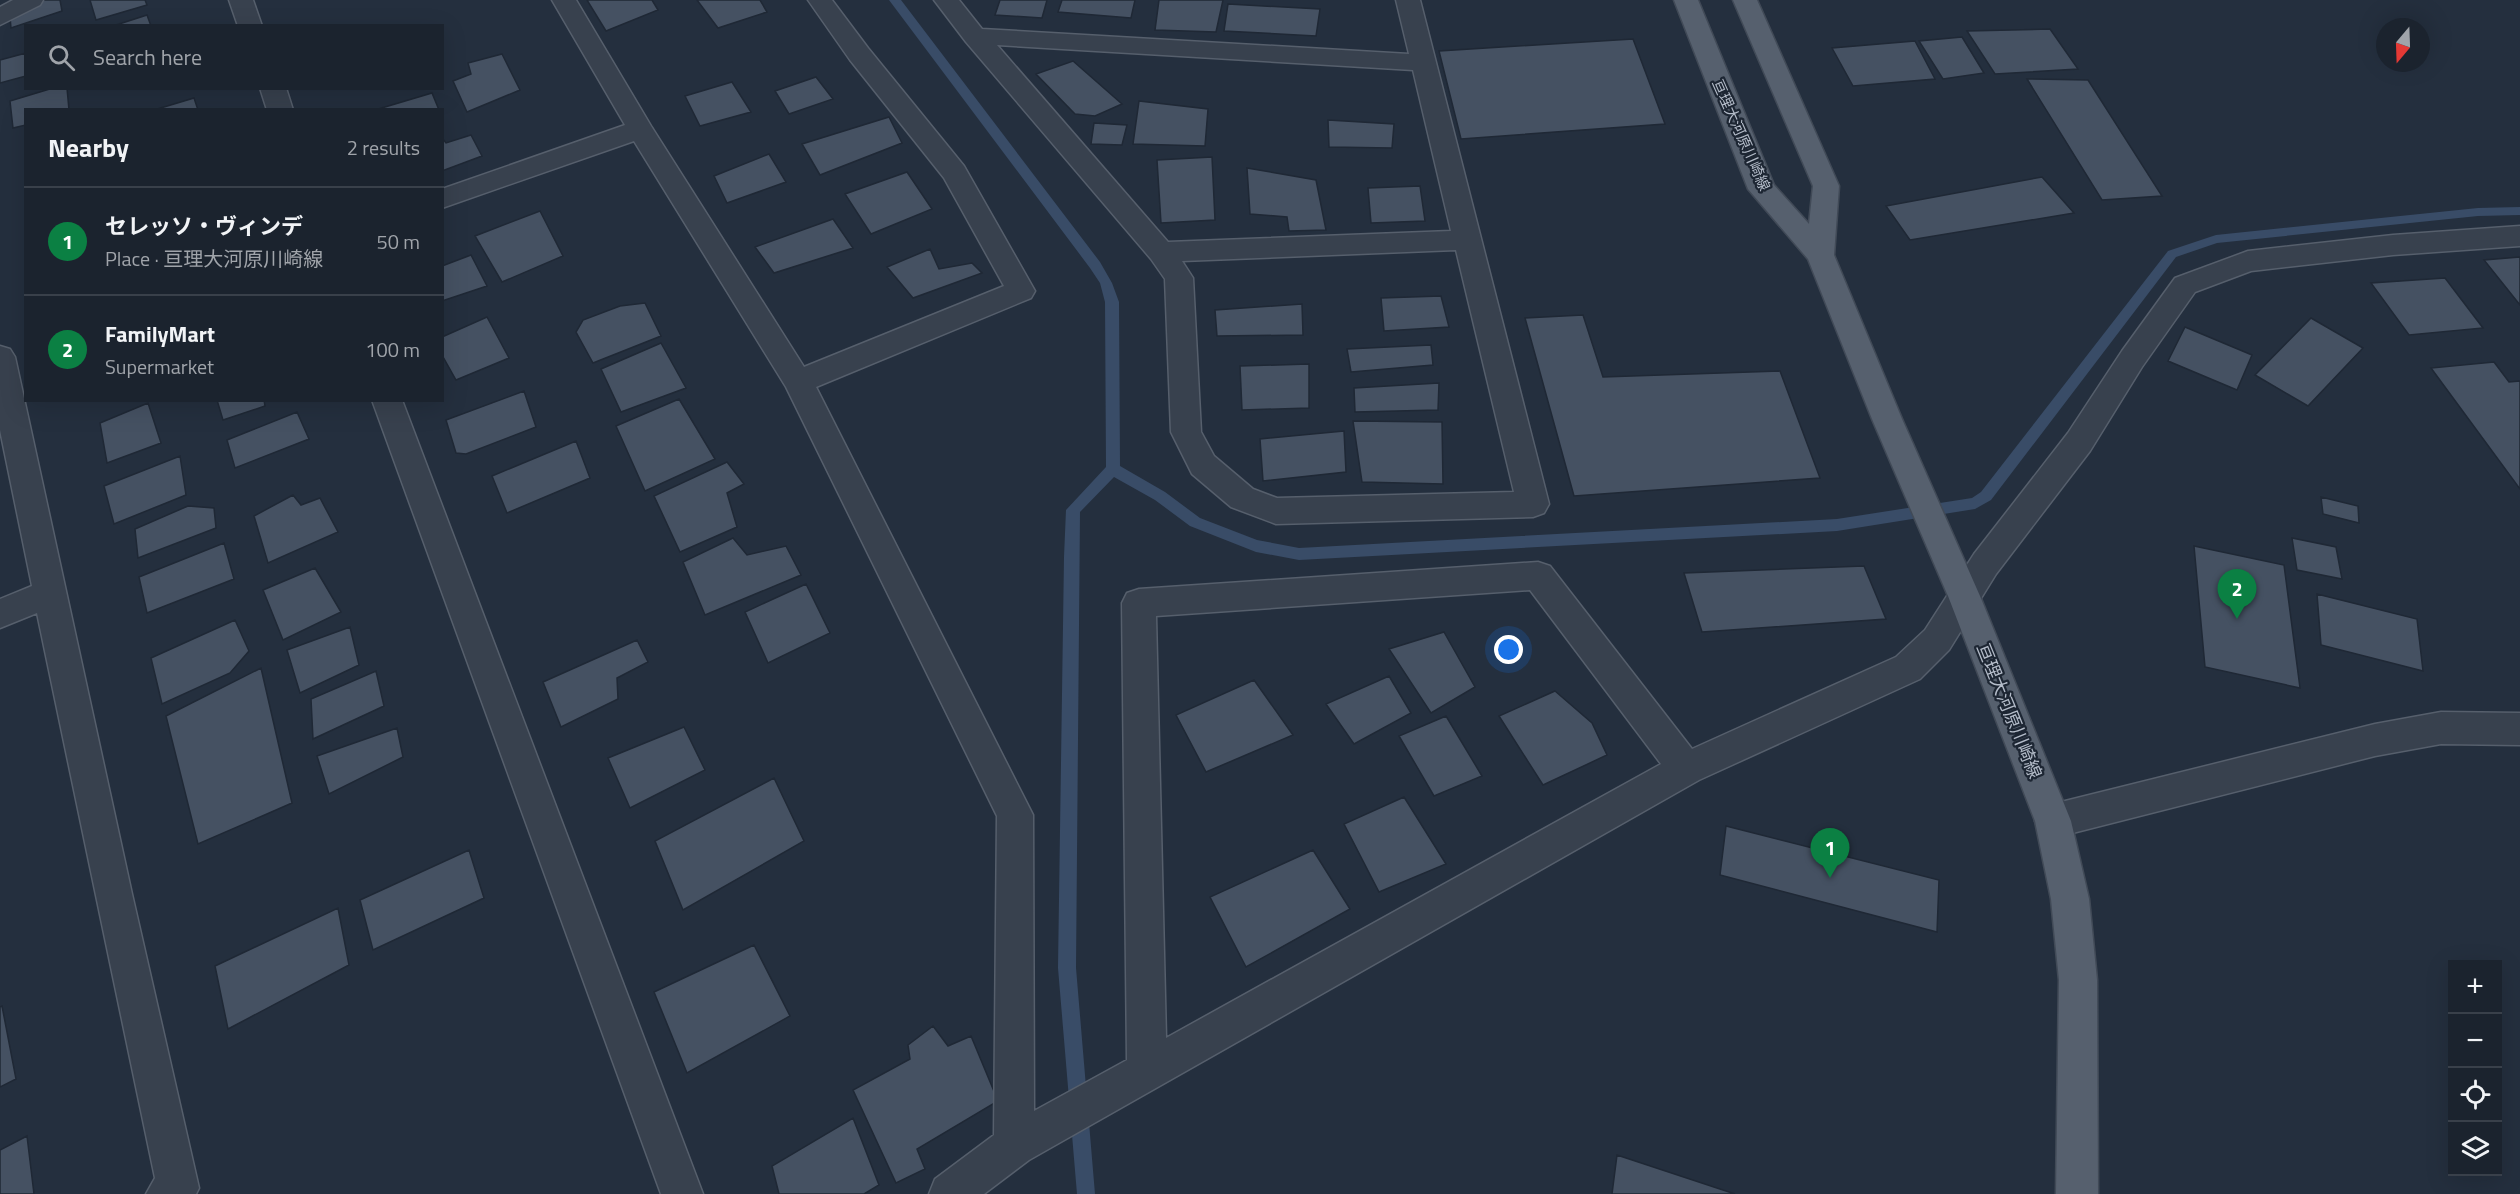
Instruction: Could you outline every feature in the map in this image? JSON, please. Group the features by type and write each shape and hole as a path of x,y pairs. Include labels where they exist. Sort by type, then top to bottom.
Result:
{"main road":[{"name":"亘理大河原川崎線","path":"1686,0 1762,189 1820,255 1964,596 2053,821 2070,899 2078,981 2077,1194"},
{"name":"亘理大河原川崎線","path":"1744,0 1826,186 1820,255"}],"street":[{"path":"0,17 31,0"},
{"path":"241,0 249,24"},
{"path":"564,0 640,129 798,382 1015,815 1028,1137"},
{"path":"798,382 1021,291 955,173 859,54 820,0"},
{"path":"946,0 1161,252 1179,278 1186,432 1203,465 1242,498 1276,511 1533,504 1408,0"},
{"path":"975,36 1425,63"},
{"path":"274,90 279,108"},
{"path":"444,198 640,129"},
{"path":"950,1194 1028,1137 1686,769 1908,668 1937,640 2011,527 2079,442 2132,359 2185,285 2248,261 2393,245 2520,236"},
{"path":"1161,252 1469,240"},
{"path":"9,357 50,593 112,894 178,1188 167,1194"},
{"path":"388,402 682,1194"},
{"path":"1132,1078 1139,603 1538,576 1686,769"},
{"path":"0,614 50,593"},
{"path":"2053,821 2375,740 2440,728 2520,729"}],"building":[{"path":"44,0 60,0 62,11 11,28 10,17"},
{"path":"90,0 145,0 147,5 96,20"},
{"path":"587,0 652,0 658,10 606,31"},
{"path":"697,0 760,0 767,12 718,28"},
{"path":"1000,0 1047,0 1042,18 995,15"},
{"path":"1062,0 1135,0 1131,18 1058,12"},
{"path":"1159,0 1223,0 1216,32 1155,30"},
{"path":"1228,4 1320,9 1316,36 1224,31"},
{"path":"147,15 150,24 119,24"},
{"path":"2050,29 2078,69 1995,74 1967,31"},
{"path":"1962,37 1984,73 1943,79 1919,41"},
{"path":"1633,39 1665,124 1461,139 1439,51"},
{"path":"1915,41 1935,79 1853,86 1832,48"},
{"path":"24,54 24,77 0,83 0,60"},
{"path":"502,54 520,90 467,112 453,81 471,74 468,63"},
{"path":"1073,61 1122,104 1095,116 1075,114 1036,74"},
{"path":"816,77 833,99 789,114 775,91"},
{"path":"2027,79 2088,80 2162,196 2102,200"},
{"path":"732,82 751,112 700,126 685,96"},
{"path":"46,90 67,90 69,108 24,108 24,125 13,128 10,101"},
{"path":"432,93 438,108 382,108"},
{"path":"194,98 197,108 161,108"},
{"path":"1139,101 1208,109 1205,146 1133,144"},
{"path":"889,117 902,143 820,175 802,144"},
{"path":"1328,120 1394,124 1392,148 1329,147"},
{"path":"1094,123 1127,125 1122,145 1091,144"},
{"path":"471,135 482,156 444,170 444,140 446,143"},
{"path":"769,154 786,182 727,203 714,176"},
{"path":"1212,157 1215,220 1161,223 1157,160"},
{"path":"1247,168 1316,180 1326,230 1289,231 1287,217 1250,214"},
{"path":"907,172 932,209 871,234 845,194"},
{"path":"2042,177 2074,213 1910,240 1886,206"},
{"path":"1420,186 1425,221 1371,223 1368,188"},
{"path":"540,211 563,256 502,282 475,236"},
{"path":"833,219 853,248 774,273 755,247"},
{"path":"930,249 939,269 972,263 982,273 913,298 887,267"},
{"path":"471,255 487,286 444,300 444,265"},
{"path":"2520,257 2520,305 2484,260"},
{"path":"2445,278 2483,328 2409,335 2371,283"},
{"path":"1441,296 1449,327 1384,331 1381,298"},
{"path":"645,303 661,336 593,363 576,332 583,320 620,306"},
{"path":"1302,304 1303,335 1217,336 1215,310"},
{"path":"1583,315 1603,377 1780,371 1820,478 1574,496 1525,318"},
{"path":"487,317 509,358 456,380 444,359 444,336"},
{"path":"2311,318 2363,348 2308,406 2255,375"},
{"path":"2185,327 2252,355 2237,390 2168,361"},
{"path":"661,343 686,388 621,412 601,369"},
{"path":"1431,345 1433,365 1351,372 1347,349"},
{"path":"2494,362 2509,382 2520,381 2520,489 2431,368"},
{"path":"1309,364 1309,408 1242,410 1240,366"},
{"path":"1439,383 1438,410 1355,412 1354,388"},
{"path":"524,391 536,427 466,454 456,453 446,420"},
{"path":"679,399 715,459 645,491 616,426"},
{"path":"218,402 264,402 265,406 223,420"},
{"path":"148,403 161,443 107,463 100,423"},
{"path":"297,412 309,439 235,468 227,440"},
{"path":"1353,421 1442,422 1443,484 1362,482"},
{"path":"1344,431 1346,472 1263,481 1260,439"},
{"path":"576,441 590,478 507,513 492,476"},
{"path":"180,456 186,495 114,524 104,486"},
{"path":"727,462 744,484 727,493 737,527 680,552 654,496"},
{"path":"293,495 301,505 320,498 338,532 268,563 254,516"},
{"path":"2321,497 2358,506 2359,523 2323,514"},
{"path":"188,506 214,508 216,528 138,558 135,529"},
{"path":"733,538 747,555 786,546 801,575 705,615 683,562"},
{"path":"2292,538 2336,547 2342,579 2297,570"},
{"path":"224,543 234,579 147,613 139,577"},
{"path":"2194,546 2284,565 2300,688 2205,667"},
{"path":"1864,566 1886,619 1702,632 1684,573"},
{"path":"315,568 341,612 283,640 263,590"},
{"path":"806,584 830,633 768,663 745,612"},
{"path":"2317,594 2417,619 2423,671 2321,645"},
{"path":"235,620 249,651 230,673 162,704 151,658"},
{"path":"350,627 359,665 300,693 287,650"},
{"path":"1444,632 1475,687 1431,713 1389,649"},
{"path":"637,640 648,662 617,678 618,699 561,727 543,682"},
{"path":"261,668 292,803 198,844 166,716"},
{"path":"376,671 384,706 313,739 311,699"},
{"path":"1389,676 1411,713 1354,744 1326,704"},
{"path":"1254,680 1293,735 1206,772 1176,715"},
{"path":"1555,691 1592,723 1607,755 1543,785 1499,716"},
{"path":"1446,716 1482,776 1434,796 1399,736"},
{"path":"684,727 705,770 630,808 608,758"},
{"path":"397,728 403,757 329,794 317,756"},
{"path":"774,778 804,841 683,910 655,841"},
{"path":"1404,797 1446,864 1379,892 1344,824"},
{"path":"1726,826 1939,880 1937,932 1720,875"},
{"path":"469,850 484,898 373,950 360,900"},
{"path":"1313,850 1350,909 1246,967 1210,897"},
{"path":"338,908 349,965 228,1029 215,966"},
{"path":"754,945 790,1016 687,1073 654,992"},
{"path":"2,1006 16,1079 0,1087 0,1007"},
{"path":"933,1026 948,1046 971,1036 998,1101 917,1149 925,1169 896,1183 853,1090 910,1059 908,1045"},
{"path":"853,1118 879,1185 864,1194 779,1194 772,1166"},
{"path":"27,1136 34,1194 0,1194 0,1150"},
{"path":"1617,1155 1735,1194 1612,1194"}],"waterway":[{"path":"895,0 1095,265 1106,283 1112,302 1113,469"},
{"path":"1113,469 1160,496 1195,522 1256,546 1299,554 1837,525 1975,503 1986,496 2172,254 2216,239 2478,212 2520,211"},
{"path":"1086,1194 1067,968 1071,557 1073,510 1113,469"}],"place":[{"name":"FamilyMart","path":"2237,619"},
{"name":"セレッソ・ヴィンデ","path":"1830,878"}]}
